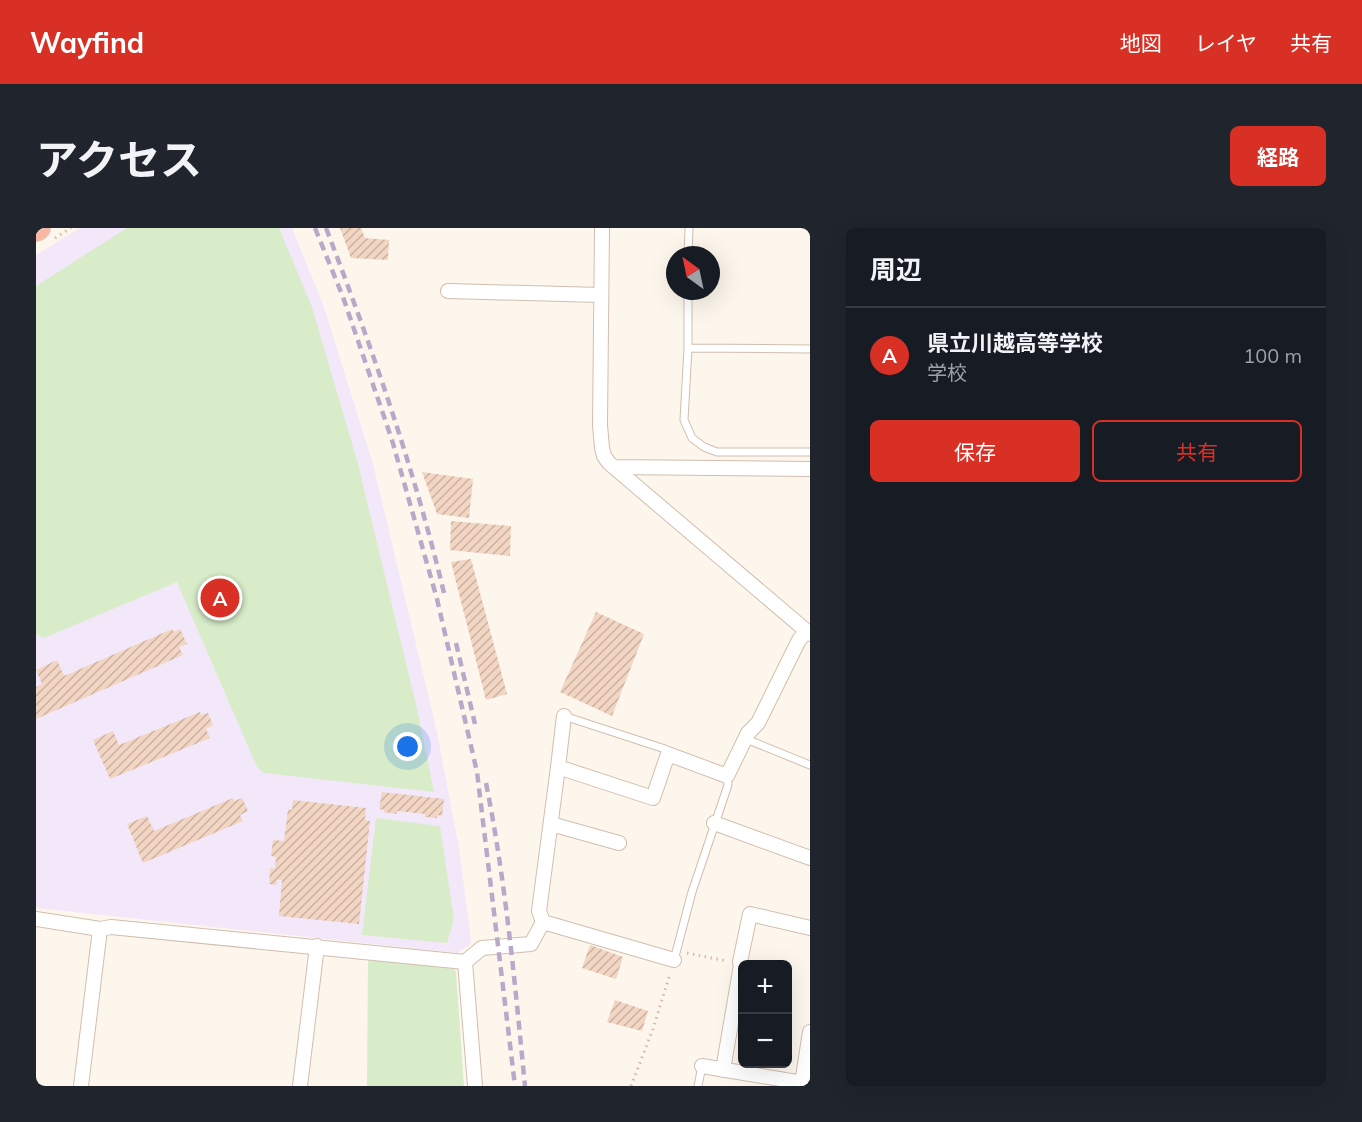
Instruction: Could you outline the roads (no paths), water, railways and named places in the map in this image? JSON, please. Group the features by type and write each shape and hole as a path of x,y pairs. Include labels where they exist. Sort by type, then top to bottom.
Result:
{"street":[{"path":"558,767 653,798 668,754 727,776 746,739 758,723 799,640 809,633 604,456 600,425 602,228"},
{"path":"448,291 600,295"},
{"path":"615,467 810,469"},
{"path":"36,919 100,929 111,927 465,962 482,948 531,944 543,922 539,911 564,716"},
{"path":"714,823 810,858"},
{"path":"551,824 619,843"},
{"path":"723,1070 750,914 810,928"},
{"path":"543,922 675,956"},
{"path":"81,1086 100,929"},
{"path":"300,1086 317,946"},
{"path":"465,962 475,1086"},
{"path":"702,1066 806,1084 810,1032"}],"lane":[{"path":"688,246 689,228"},
{"path":"688,300 684,420 697,442 717,452 810,452"},
{"path":"688,348 810,349"},
{"path":"564,716 664,748 668,754"},
{"path":"746,739 810,765"},
{"path":"675,956 692,892 728,785 727,776"},
{"path":"698,1086 702,1066"}],"railway":[{"path":"315,228 343,297 392,440 437,599 477,772 515,1086"},
{"path":"326,228 391,409 444,593"},
{"path":"456,643 475,724"},
{"path":"486,783 514,972 525,1086"}],"place":[{"name":"県立川越高等学校","path":"220,598"}]}
